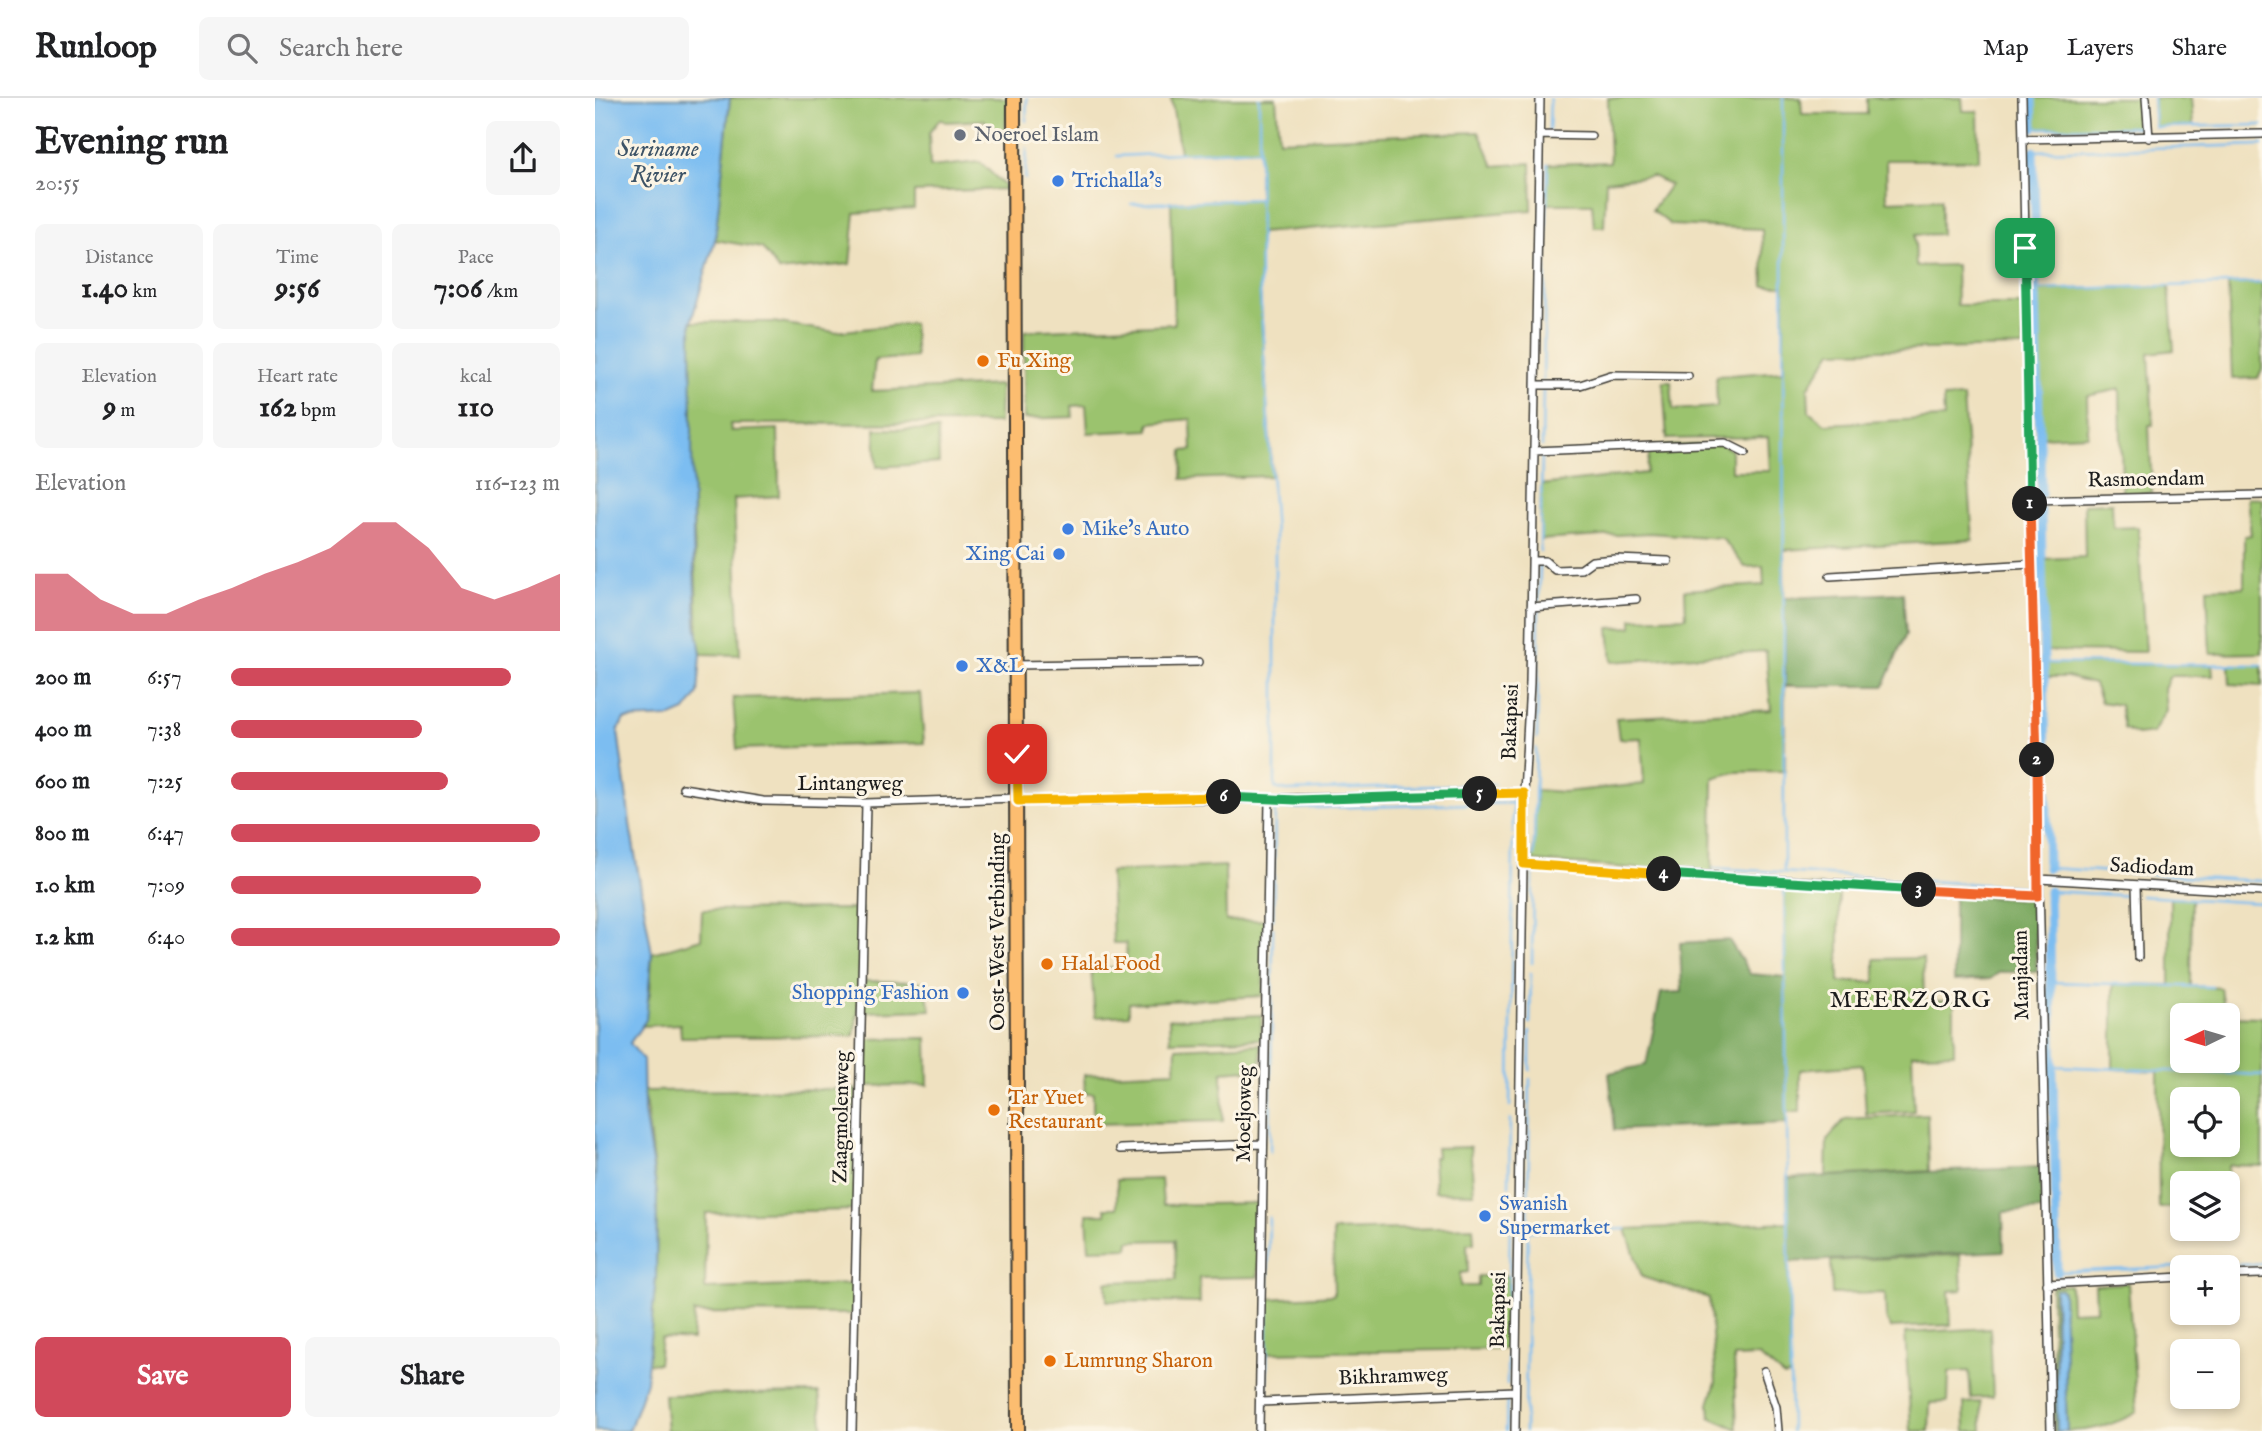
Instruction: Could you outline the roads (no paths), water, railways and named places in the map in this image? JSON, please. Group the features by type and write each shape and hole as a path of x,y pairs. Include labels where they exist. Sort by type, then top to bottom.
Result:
{"main road":[{"name":"Oost-West Verbinding","path":"1014,98 1018,1431"}],"street":[{"name":"Bakapasi","path":"1515,1431 1524,793 1527,771 1531,607 1540,98"},
{"name":"Manjadam","path":"2022,98 2051,1431"},
{"path":"2147,98 2149,138"},
{"path":"2024,139 2262,134"},
{"path":"1539,135 1591,136"},
{"path":"1536,385 1585,385 1611,375 1688,376"},
{"path":"1534,451 1725,443 1745,453"},
{"name":"Rasmoendam","path":"2030,500 2262,495"},
{"path":"1532,561 1545,561 1555,570 1581,569 1592,561 1616,559 1668,561"},
{"path":"1830,576 2032,565"},
{"path":"1531,607 1636,600"},
{"path":"1016,665 1198,662"},
{"name":"Lintangweg","path":"683,788 763,801 866,803 1269,799 1524,793"},
{"name":"Moeljoweg","path":"1259,1431 1262,1402 1262,1144 1269,799"},
{"name":"Zaagmolenweg","path":"852,1431 866,803"},
{"path":"1524,864 2038,896"},
{"name":"Sadiodam","path":"2039,879 2262,892"},
{"path":"2136,884 2138,957"},
{"path":"1120,1149 1262,1144"},
{"path":"2240,1275 2262,1274"},
{"path":"2047,1284 2170,1278"},
{"path":"1764,1371 1776,1407 1777,1431"},
{"name":"Bikhramweg","path":"1262,1402 1515,1391"}],"water":[{"name":"Suriname Rivier","path":"595,98 730,98 715,240 691,322 693,538 696,624 701,654 698,694 685,711 671,717 624,719 618,731 631,831 652,953 646,1020 630,1043 643,1060 644,1112 657,1194 656,1277 646,1382 629,1431 595,1431"},
{"path":"2055,1289 2061,1289 2063,1292 2067,1431 2057,1431"}],"waterway":[{"path":"1026,121 1027,98"},
{"path":"1259,98 1260,292 1275,534 1275,788 1287,791 1494,784"},
{"path":"1549,132 1550,98"},
{"path":"1783,98 1784,870"},
{"path":"2032,98 2033,128"},
{"path":"2033,128 2141,127 2139,98"},
{"path":"2153,98 2155,127 2262,125"},
{"path":"2033,151 2262,145"},
{"path":"1025,179 1027,148"},
{"path":"1117,156 1259,149"},
{"path":"2033,151 2036,245"},
{"path":"1543,380 1548,164"},
{"path":"1131,204 1259,199"},
{"path":"2035,253 2041,494"},
{"path":"2035,290 2262,283"},
{"path":"1542,446 1543,389"},
{"path":"1540,551 1542,455"},
{"path":"2041,511 2048,868"},
{"path":"1539,600 1540,565"},
{"path":"1537,738 1539,608"},
{"path":"2044,663 2262,665"},
{"path":"1534,856 1536,748"},
{"path":"1273,919 1275,809 1513,803 1513,834"},
{"path":"1510,1106 1513,840"},
{"path":"1713,868 2024,887"},
{"path":"2048,868 2262,881"},
{"path":"1532,963 1533,872"},
{"path":"1784,887 1791,1431"},
{"path":"2049,891 2133,896"},
{"path":"2049,891 2057,1272"},
{"path":"2141,896 2262,903"},
{"path":"1270,1152 1273,928"},
{"path":"1530,1023 1531,973"},
{"path":"2051,982 2212,987"},
{"path":"1530,1032 1530,1070"},
{"path":"2053,1066 2262,1075"},
{"path":"1525,1431 1530,1079"},
{"path":"1509,1186 1510,1119"},
{"path":"1266,1431 1269,1217"},
{"path":"1507,1384 1510,1226"},
{"path":"1528,1231 1626,1229"},
{"path":"2240,1265 2262,1264"},
{"path":"2057,1272 2170,1267"},
{"path":"1506,1431 1507,1399"}],"place":[{"name":"Noeroel Islam","path":"960,135"},
{"name":"Trichalla's","path":"1058,181"},
{"name":"Fu Xing","path":"983,361"},
{"name":"Mike's Auto","path":"1068,529"},
{"name":"Xing Cai","path":"1059,554"},
{"name":"X&L","path":"962,666"},
{"name":"Halal Food","path":"1047,964"},
{"name":"Shopping Fashion","path":"963,993"},
{"name":"Tar Yuet Restaurant","path":"994,1110"},
{"name":"Swanish Supermarket","path":"1485,1216"},
{"name":"Lumrung Sharon","path":"1050,1361"}],"district":[{"name":"MEERZORG","path":"1911,1000"}]}
